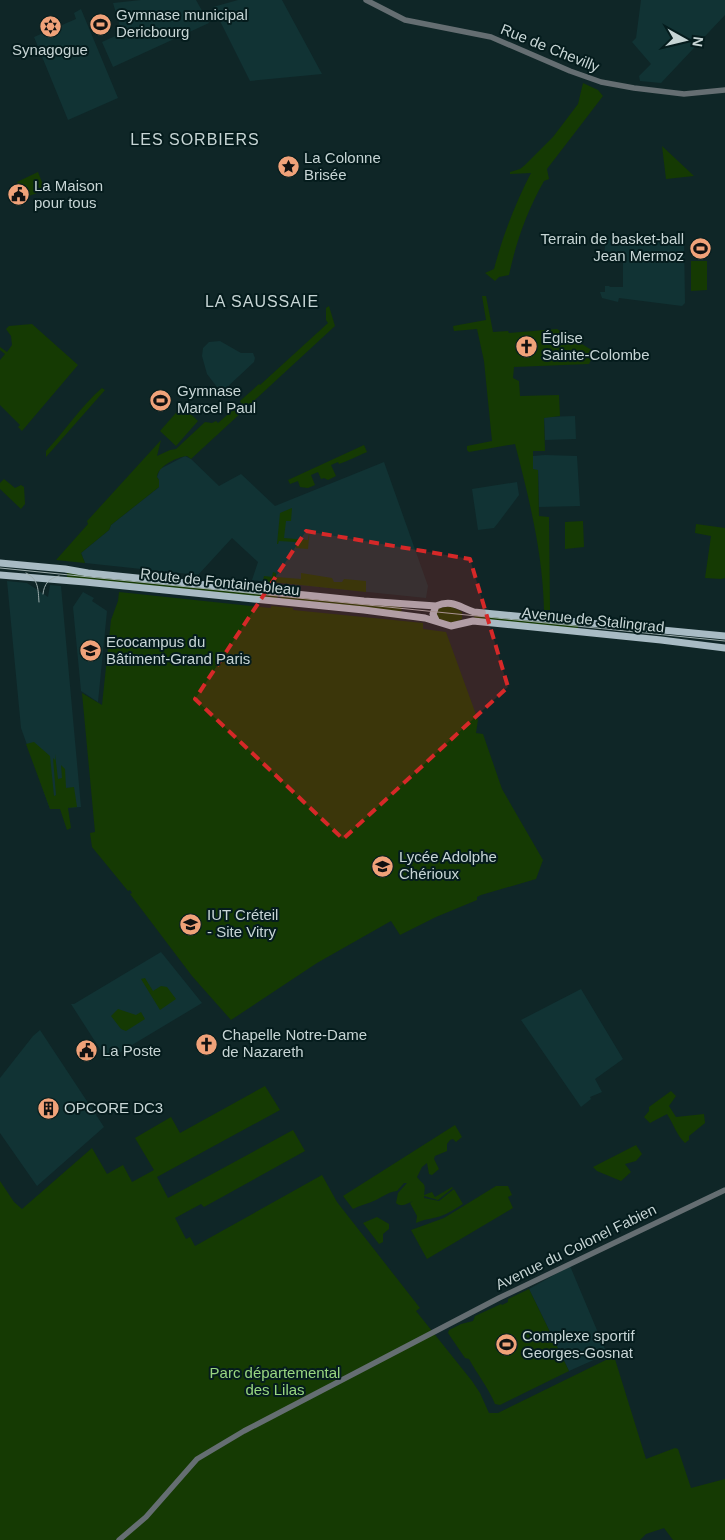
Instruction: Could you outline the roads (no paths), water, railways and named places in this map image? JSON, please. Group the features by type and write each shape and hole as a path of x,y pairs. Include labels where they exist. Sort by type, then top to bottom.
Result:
{"main road":[{"path":"0,563 364,601 436,606 450,602 464,607 466,617 459,624 447,625 436,620 433,614 436,606"},
{"name":"Route de Fontainebleau","path":"0,575 364,610 436,620"},
{"name":"Avenue de Stalingrad","path":"464,607 474,612 725,636"},
{"name":"Avenue de Stalingrad","path":"459,624 473,621 725,648"}],"street":[{"name":"Rue de Chevilly","path":"366,0 405,20 485,35 601,82 684,94 725,90"},
{"name":"Avenue du Colonel Fabien","path":"119,1540 146,1517 194,1462 208,1451 438,1330 585,1256 725,1190"}],"tram line":[{"path":"0,568 725,641"},
{"path":"26,573 36,582 39,602"},
{"path":"43,594 48,582 52,578 59,576"}],"place":[{"name":"Gymnase municipal Dericbourg","path":"100,24"},
{"name":"Synagogue","path":"50,27"},
{"name":"La Colonne Brisée","path":"288,167"},
{"name":"La Maison pour tous","path":"18,195"},
{"name":"Terrain de basket-ball Jean Mermoz","path":"700,248"},
{"name":"Église Sainte-Colombe","path":"526,347"},
{"name":"Gymnase Marcel Paul","path":"161,400"},
{"name":"Ecocampus du Bâtiment-Grand Paris","path":"90,651"},
{"name":"Lycée Adolphe Chérioux","path":"383,866"},
{"name":"IUT Créteil - Site Vitry","path":"191,924"},
{"name":"Chapelle Notre-Dame de Nazareth","path":"206,1044"},
{"name":"La Poste","path":"86,1051"},
{"name":"OPCORE DC3","path":"48,1108"},
{"name":"Complexe sportif Georges-Gosnat","path":"506,1345"}],"district":[{"name":"LES SORBIERS","path":"195,139"},
{"name":"LA SAUSSAIE","path":"262,301"}],"park label":[{"name":"Parc départemental des Lilas","path":"275,1382"}]}
